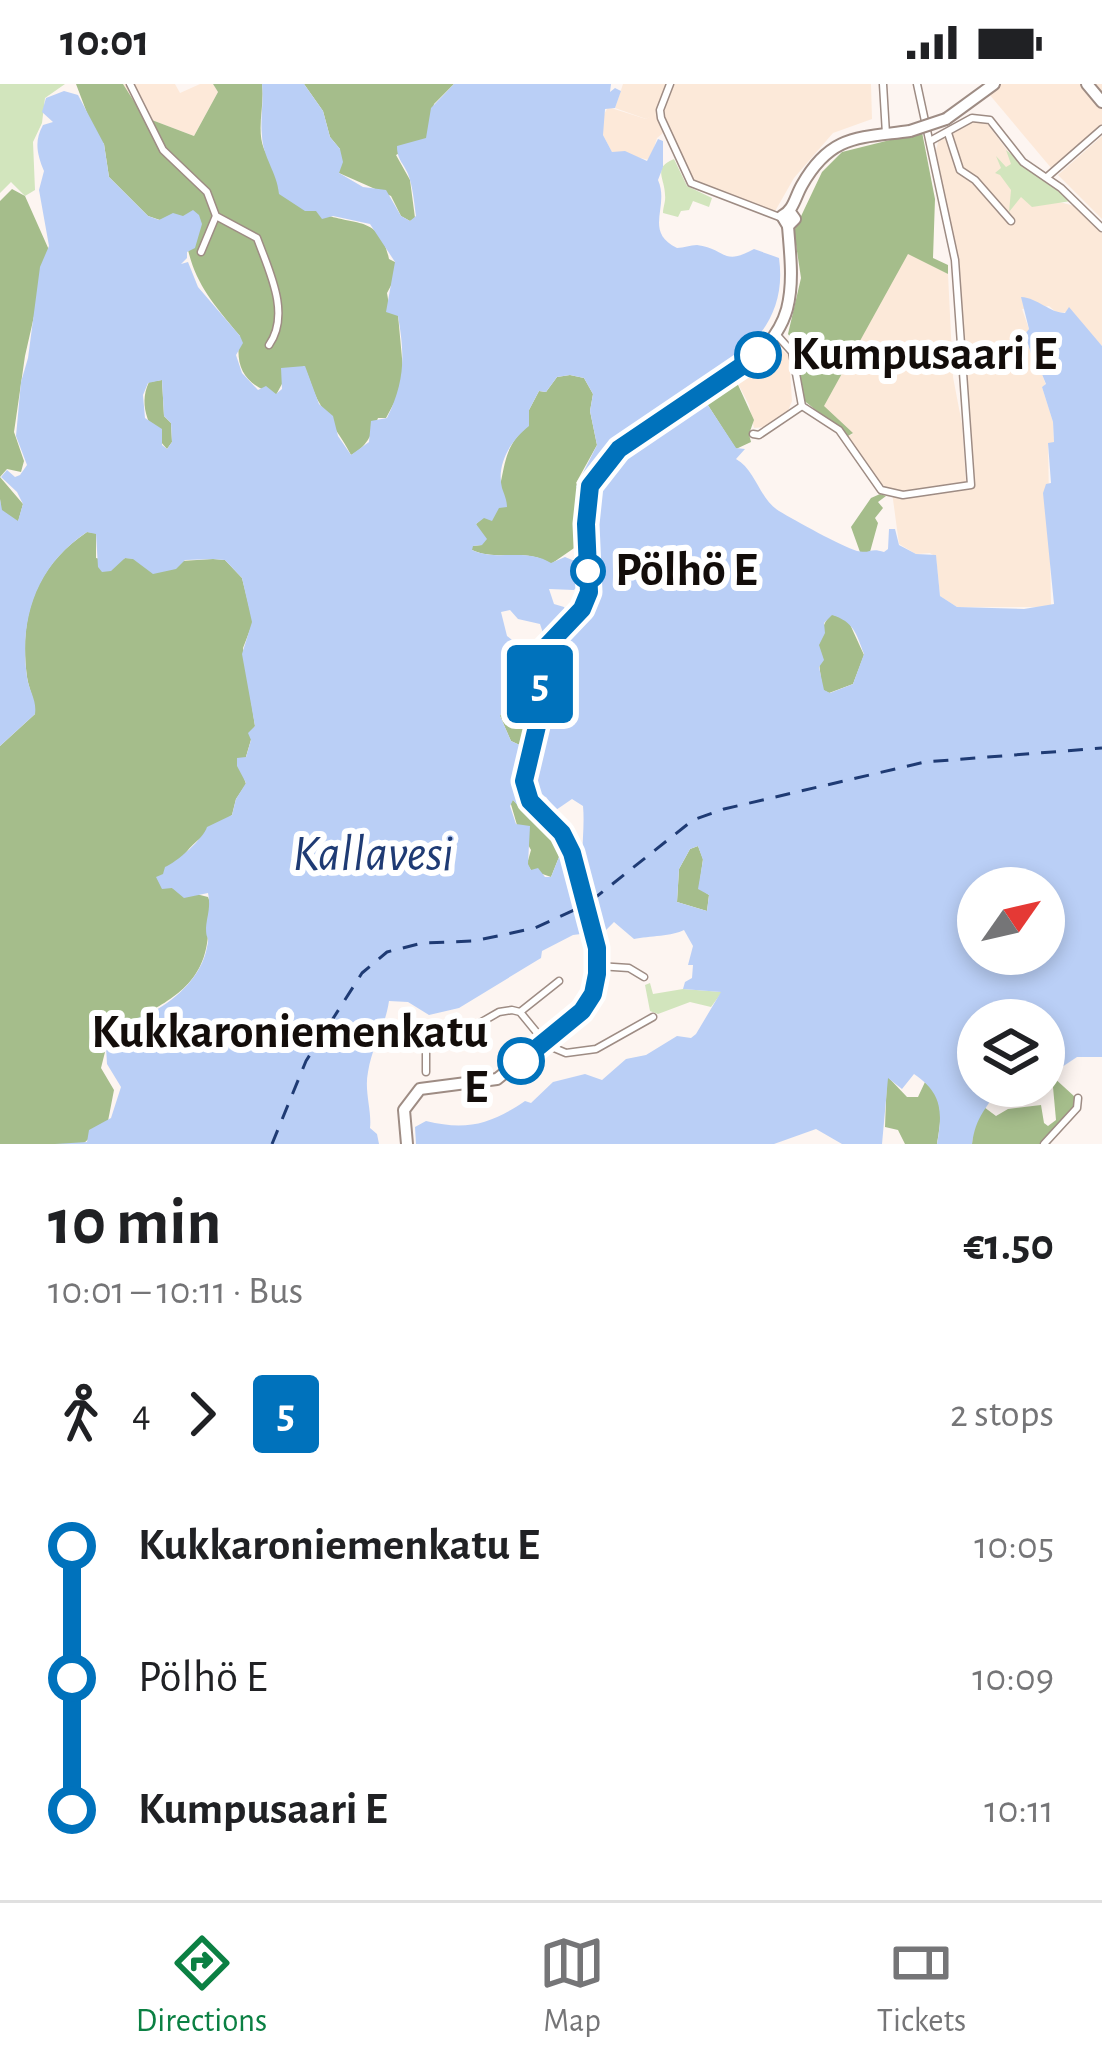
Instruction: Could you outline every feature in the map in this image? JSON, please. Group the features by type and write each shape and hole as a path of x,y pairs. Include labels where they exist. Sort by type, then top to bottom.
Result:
{"main road":[{"path":"407,1144 404,1110 420,1089 497,1078 589,1002 598,966 597,948 572,853 562,833 530,801 524,781 538,722 541,660 553,636 582,609 589,592 586,524 590,486 611,455 757,356 776,334 788,302 787,218 821,157 846,140 910,131 946,118 994,84"},
{"path":"1087,84 1102,102"}],"street":[{"path":"130,84 163,149 208,193 216,216 201,252"},
{"path":"670,84 661,118 691,183 787,218"},
{"path":"883,84 886,134"},
{"path":"776,334 792,352 802,406 838,430 874,483 886,492 910,494 971,484 955,260 917,84"},
{"path":"930,141 972,118 990,120 1012,151 1102,228"},
{"path":"1047,177 1102,129"},
{"path":"948,133 960,170 1011,221"},
{"path":"216,216 257,238 280,317 279,331 269,345"},
{"path":"754,434 802,406"},
{"path":"598,966 629,968 644,977"},
{"path":"426,1072 426,1044 447,1042 499,1012 520,1012 559,981"},
{"path":"520,1012 544,1042 566,1053 596,1048 653,1017"},
{"path":"1044,1144 1078,1102"}],"shaded area":[{"path":"123,84 175,84 180,93 213,84 218,92 194,136 144,117"},
{"path":"623,84 871,84 872,119 833,133 794,178 774,213 693,181 655,114 646,119 615,108"},
{"path":"1001,84 1102,84 1102,127 1052,169 989,94"},
{"path":"608,107 646,119 655,113 663,133 650,160 612,152 601,120"},
{"path":"975,121 986,122 1016,162 1045,181 1059,202 1075,206 1102,233 1102,346 1070,312 1057,313 1049,306 1022,309 1029,329 1025,335 1046,385 1042,387 1053,422 1054,443 1048,444 1051,607 957,607 940,596 936,557 916,554 899,544 892,492 875,479 848,436 853,434 823,407 908,253 948,274 953,377 966,481 974,481 958,264 936,151 938,142"},
{"path":"1102,136 1102,219 1058,175"},
{"path":"774,345 789,355 792,401 788,411 765,427 754,428 734,376"}],"green space":[{"path":"0,84 65,84 45,98 42,123 33,142 35,190 25,196 11,182 0,193"},
{"path":"76,84 123,84 144,117 194,136 218,92 213,84 262,84 262,141 273,163 319,212 363,224 379,234 389,259 395,262 395,278 387,293 398,315 401,390 386,418 378,418 356,452 351,455 327,417 304,366 283,382 276,395 244,374 240,336 200,282 183,217 160,220 148,216 109,177 104,144 95,134"},
{"path":"304,84 454,84 434,104 427,138 396,155 410,180 415,218 410,221 401,216 391,196 339,173 340,149"},
{"path":"922,132 935,199 933,258 948,265 948,274 908,254 824,406 853,433 848,436 802,399 797,346 788,334 801,278 794,231 822,172 842,152"},
{"path":"1006,150 1071,201 1032,207 1021,197 1009,212 1011,190 995,173 1001,168 996,156 1006,167 1011,164"},
{"path":"674,159 687,186 712,198 709,207 693,201 678,217 663,213 661,170"},
{"path":"12,189 25,196 49,250 14,432 24,461 21,472 7,469 0,477 0,201"},
{"path":"734,376 754,420 751,442 736,449 704,399"},
{"path":"557,377 584,378 593,394 590,411 597,445 576,483 581,488 587,479 577,520 580,544 551,564 531,556 472,550 482,545 476,524 495,500 509,450 528,426 529,410 539,391 546,392"},
{"path":"162,380 164,416 171,423 172,442 167,449 151,426 144,400 149,382"},
{"path":"0,477 23,504 18,522 1,510"},
{"path":"886,496 878,502 883,508 875,518 878,523 870,552 860,552 851,527 871,498"},
{"path":"87,532 96,533 96,558 117,563 125,558 225,560 242,578 253,622 243,648 255,726 245,760 238,759 246,784 232,815 186,853 175,874 172,888 208,897 211,906 203,958 182,990 106,1048 101,1068 114,1090 108,1121 83,1144 0,1144 0,746 35,714 25,655 34,595 55,561"},
{"path":"831,614 848,620 864,655 853,684 829,693 823,690 819,650"},
{"path":"512,662 530,663 530,681 517,683 516,703 522,722 528,722 524,747 511,741 500,716 507,700 502,688"},
{"path":"513,800 555,842 559,857 551,877 527,864 531,850 517,825"},
{"path":"698,846 703,859 699,888 709,895 707,911 677,902 679,869 690,849"},
{"path":"650,983 653,994 683,989 722,992 711,1007 690,1002 658,1014 650,1011 645,985"},
{"path":"887,1076 907,1097 918,1097 925,1082 936,1095 940,1110 937,1144 905,1144 898,1130 885,1127"},
{"path":"1065,1088 1075,1097 1074,1108 1042,1144 972,1144 973,1128 984,1107 996,1116 1008,1109 1041,1107 1044,1123 1048,1126 1056,1120 1055,1107 1065,1107"}],"water":[{"name":"Kallavesi","path":"262,84 304,84 340,149 339,173 363,187 386,190 401,216 410,221 416,216 413,195 397,146 426,138 431,108 454,84 611,84 610,92 621,91 615,108 605,109 603,135 612,152 625,151 647,161 658,139 663,141 659,226 667,241 677,248 697,245 729,256 754,249 779,258 780,281 770,319 746,349 696,387 736,448 745,449 736,459 772,506 840,544 857,551 884,552 889,529 895,529 899,545 916,554 936,555 940,596 957,607 1024,609 1054,604 1043,493 1051,483 1048,443 1054,442 1053,422 1042,387 1046,384 1025,334 1029,329 1021,297 1060,312 1069,307 1102,346 1102,1057 1077,1057 1065,1065 1065,999 957,999 957,1107 986,1107 972,1144 937,1144 938,1104 930,1088 914,1074 902,1089 888,1078 882,1144 842,1144 816,1129 774,1144 416,1144 415,1127 426,1121 466,1125 490,1120 525,1101 531,1103 553,1082 585,1074 602,1080 626,1059 646,1055 677,1036 696,1034 721,992 683,989 692,978 693,965 688,965 693,946 684,930 634,939 614,922 605,931 573,935 542,951 541,958 459,1008 429,1015 408,1002 389,1001 367,1079 370,1128 379,1144 55,1144 87,1142 89,1130 111,1118 121,1087 107,1064 106,1047 127,1034 129,1023 180,992 200,967 208,941 208,893 184,898 172,888 162,889 156,877 189,850 207,827 232,815 246,783 237,758 246,757 248,733 255,726 242,654 252,622 242,578 225,560 213,559 185,560 176,569 153,574 125,558 111,571 102,572 96,534 87,532 55,561 35,596 25,656 35,714 0,746 0,499 2,510 18,521 23,504 1,477 7,470 15,477 20,475 27,465 16,436 21,382 40,267 49,246 39,190 44,171 38,142 43,125 53,122 42,112 46,98 64,91 78,95 104,144 109,177 148,216 159,220 193,210 199,215 202,224 195,248 181,264 188,262 198,287 240,336 243,343 236,355 242,373 258,390 266,386 276,394 282,389 281,368 305,366 319,404 333,416 338,436 351,455 369,442 371,421 387,418 400,380 398,316 386,312 395,262 370,224 333,216 322,219 316,211 305,211 279,194 261,123","holes":["557,377 584,378 593,394 590,411 597,445 576,487 581,488 586,479 596,483 590,512 593,591 582,618 570,628 563,618 567,612 554,604 549,589 574,590 579,584 577,562 565,557 551,563 531,556 472,550 487,539 476,524 484,518 492,521 499,508 507,507 503,462 529,426 529,410 539,391 546,392","162,380 164,416 171,423 172,442 167,449 162,445 162,429 145,418 143,395 148,383","510,610 518,619 540,624 543,633 553,628 559,635 546,674 538,741 545,749 535,752 529,767 519,765 524,747 511,741 500,716 507,700 507,672 512,663 530,663 529,645 521,647 507,636 501,612","832,615 845,621 864,654 853,684 830,693 824,690 819,667 824,660 819,645 824,623","517,778 527,779 532,794 546,797 556,810 572,799 583,806 583,868 569,871 559,857 551,877 538,868 531,870 530,826 516,824 510,806 513,800 530,820 533,816 517,795","698,846 703,860 698,889 709,895 707,911 677,902 679,869 690,849"]}],"ferry route":[{"path":"591,901 693,820 724,809 925,762 1102,748"},
{"path":"272,1144 306,1061 362,973 387,952 535,928 583,906"}],"bus line":[{"name":"5","path":"521,1061 582,1011 593,994 598,966 572,853 562,833 530,801 524,781 538,722 543,650 582,609 589,592 586,504 590,486 619,449 758,355"}],"place":[{"name":"Kumpusaari E","path":"758,355"},
{"name":"Pölhö E","path":"588,571"},
{"name":"Kukkaroniemenkatu E","path":"521,1061"}]}
